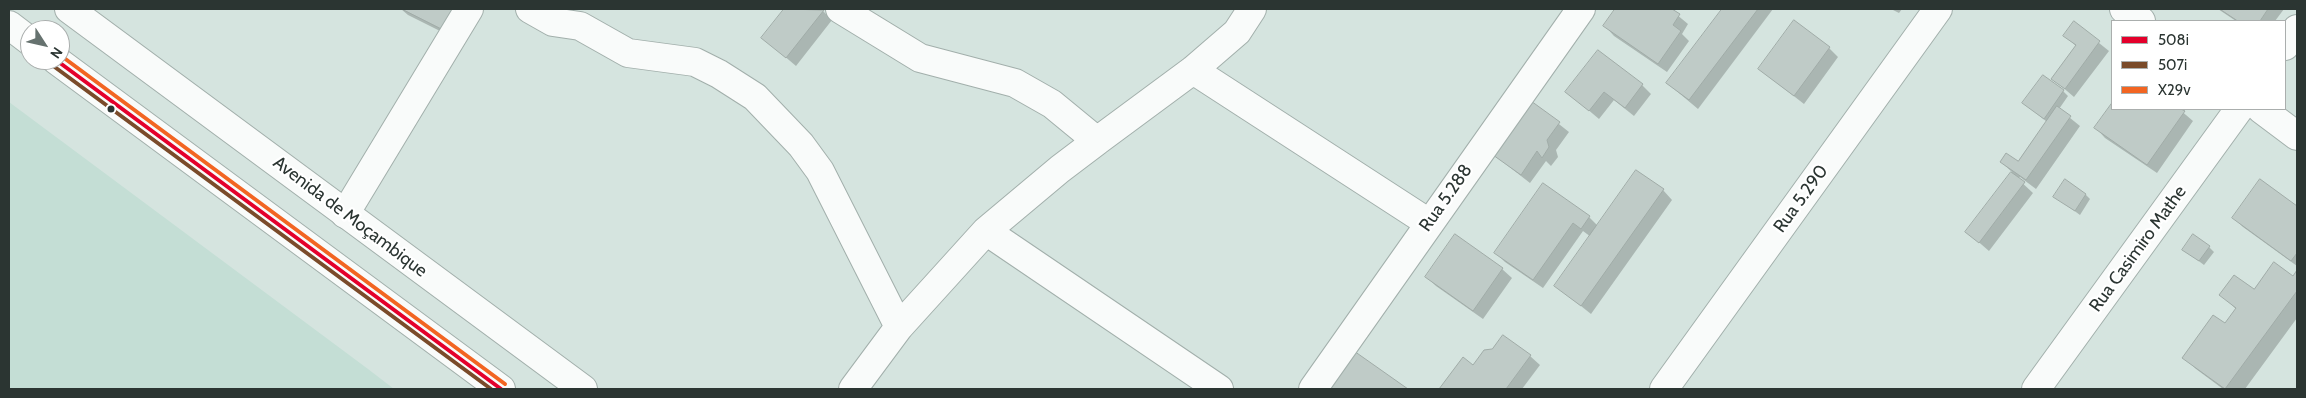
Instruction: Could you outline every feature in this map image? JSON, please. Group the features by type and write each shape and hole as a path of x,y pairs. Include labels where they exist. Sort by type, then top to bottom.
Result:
{"main road":[{"name":"Avenida de Moçambique","path":"69,9 583,389"},
{"path":"345,214 469,9"},
{"path":"530,9 553,22 580,26 628,53 695,62 755,96 801,145 820,171 899,327"},
{"path":"840,9 920,58 1014,83 1052,104 1097,141"},
{"path":"853,389 899,327 986,232 1060,169 1193,70 1237,32 1252,9"},
{"name":"Rua 5.288","path":"1313,389 1581,9"},
{"name":"Rua 5.290","path":"1664,389 1938,9"},
{"path":"2124,9 2140,20"},
{"path":"9,25 20,33"},
{"path":"2286,44 2297,28"},
{"path":"69,70 501,389"},
{"path":"1193,70 1429,223"},
{"name":"Rua Casimiro Mathe","path":"2036,389 2238,110"},
{"path":"2262,110 2297,136"},
{"path":"986,232 1219,389"}],"shaded area":[{"path":"9,102 368,369 394,389 9,389"}],"building":[{"path":"402,9 457,9 446,31"},
{"path":"784,9 824,10 786,58 761,38"},
{"path":"1615,9 1672,9 1680,14 1673,25 1681,31 1658,64 1603,26"},
{"path":"1722,9 1758,9 1689,100 1666,83"},
{"path":"2220,9 2268,9 2261,20 2236,20"},
{"path":"1794,20 1830,47 1794,96 1758,69"},
{"path":"2074,21 2100,41 2065,89 2051,79 2076,45 2063,36"},
{"path":"1598,50 1643,84 1625,108 1604,92 1589,111 1565,92"},
{"path":"2043,75 2064,90 2044,119 2022,103"},
{"path":"1531,101 1560,122 1547,140 1549,147 1542,158 1537,151 1521,175 1493,155"},
{"path":"2111,104 2111,110 2185,111 2147,165 2094,128"},
{"path":"2057,106 2071,116 2026,180 2000,162 2006,153 2018,161"},
{"path":"1636,170 1664,189 1581,306 1554,286"},
{"path":"2011,172 2025,182 1979,243 1965,232"},
{"path":"2065,179 2086,194 2075,211 2053,197"},
{"path":"2260,179 2297,206 2297,253 2291,261 2232,218"},
{"path":"1543,183 1590,216 1581,229 1573,223 1533,280 1494,253"},
{"path":"1455,234 1503,268 1473,311 1425,277"},
{"path":"2193,234 2210,246 2199,261 2182,250"},
{"path":"2274,262 2293,276 2297,270 2297,291 2225,389 2182,358 2213,315 2225,323 2236,308 2219,295 2234,275 2254,289"},
{"path":"1503,335 1531,355 1506,389 1439,389 1463,357 1473,365 1484,350 1492,349"},
{"path":"1354,351 1408,389 1327,389"}],"transit line":[{"name":"X29v","path":"70,62 505,384"},
{"name":"507i","path":"59,70 491,389"},
{"name":"508i","path":"70,70 501,389"}]}
